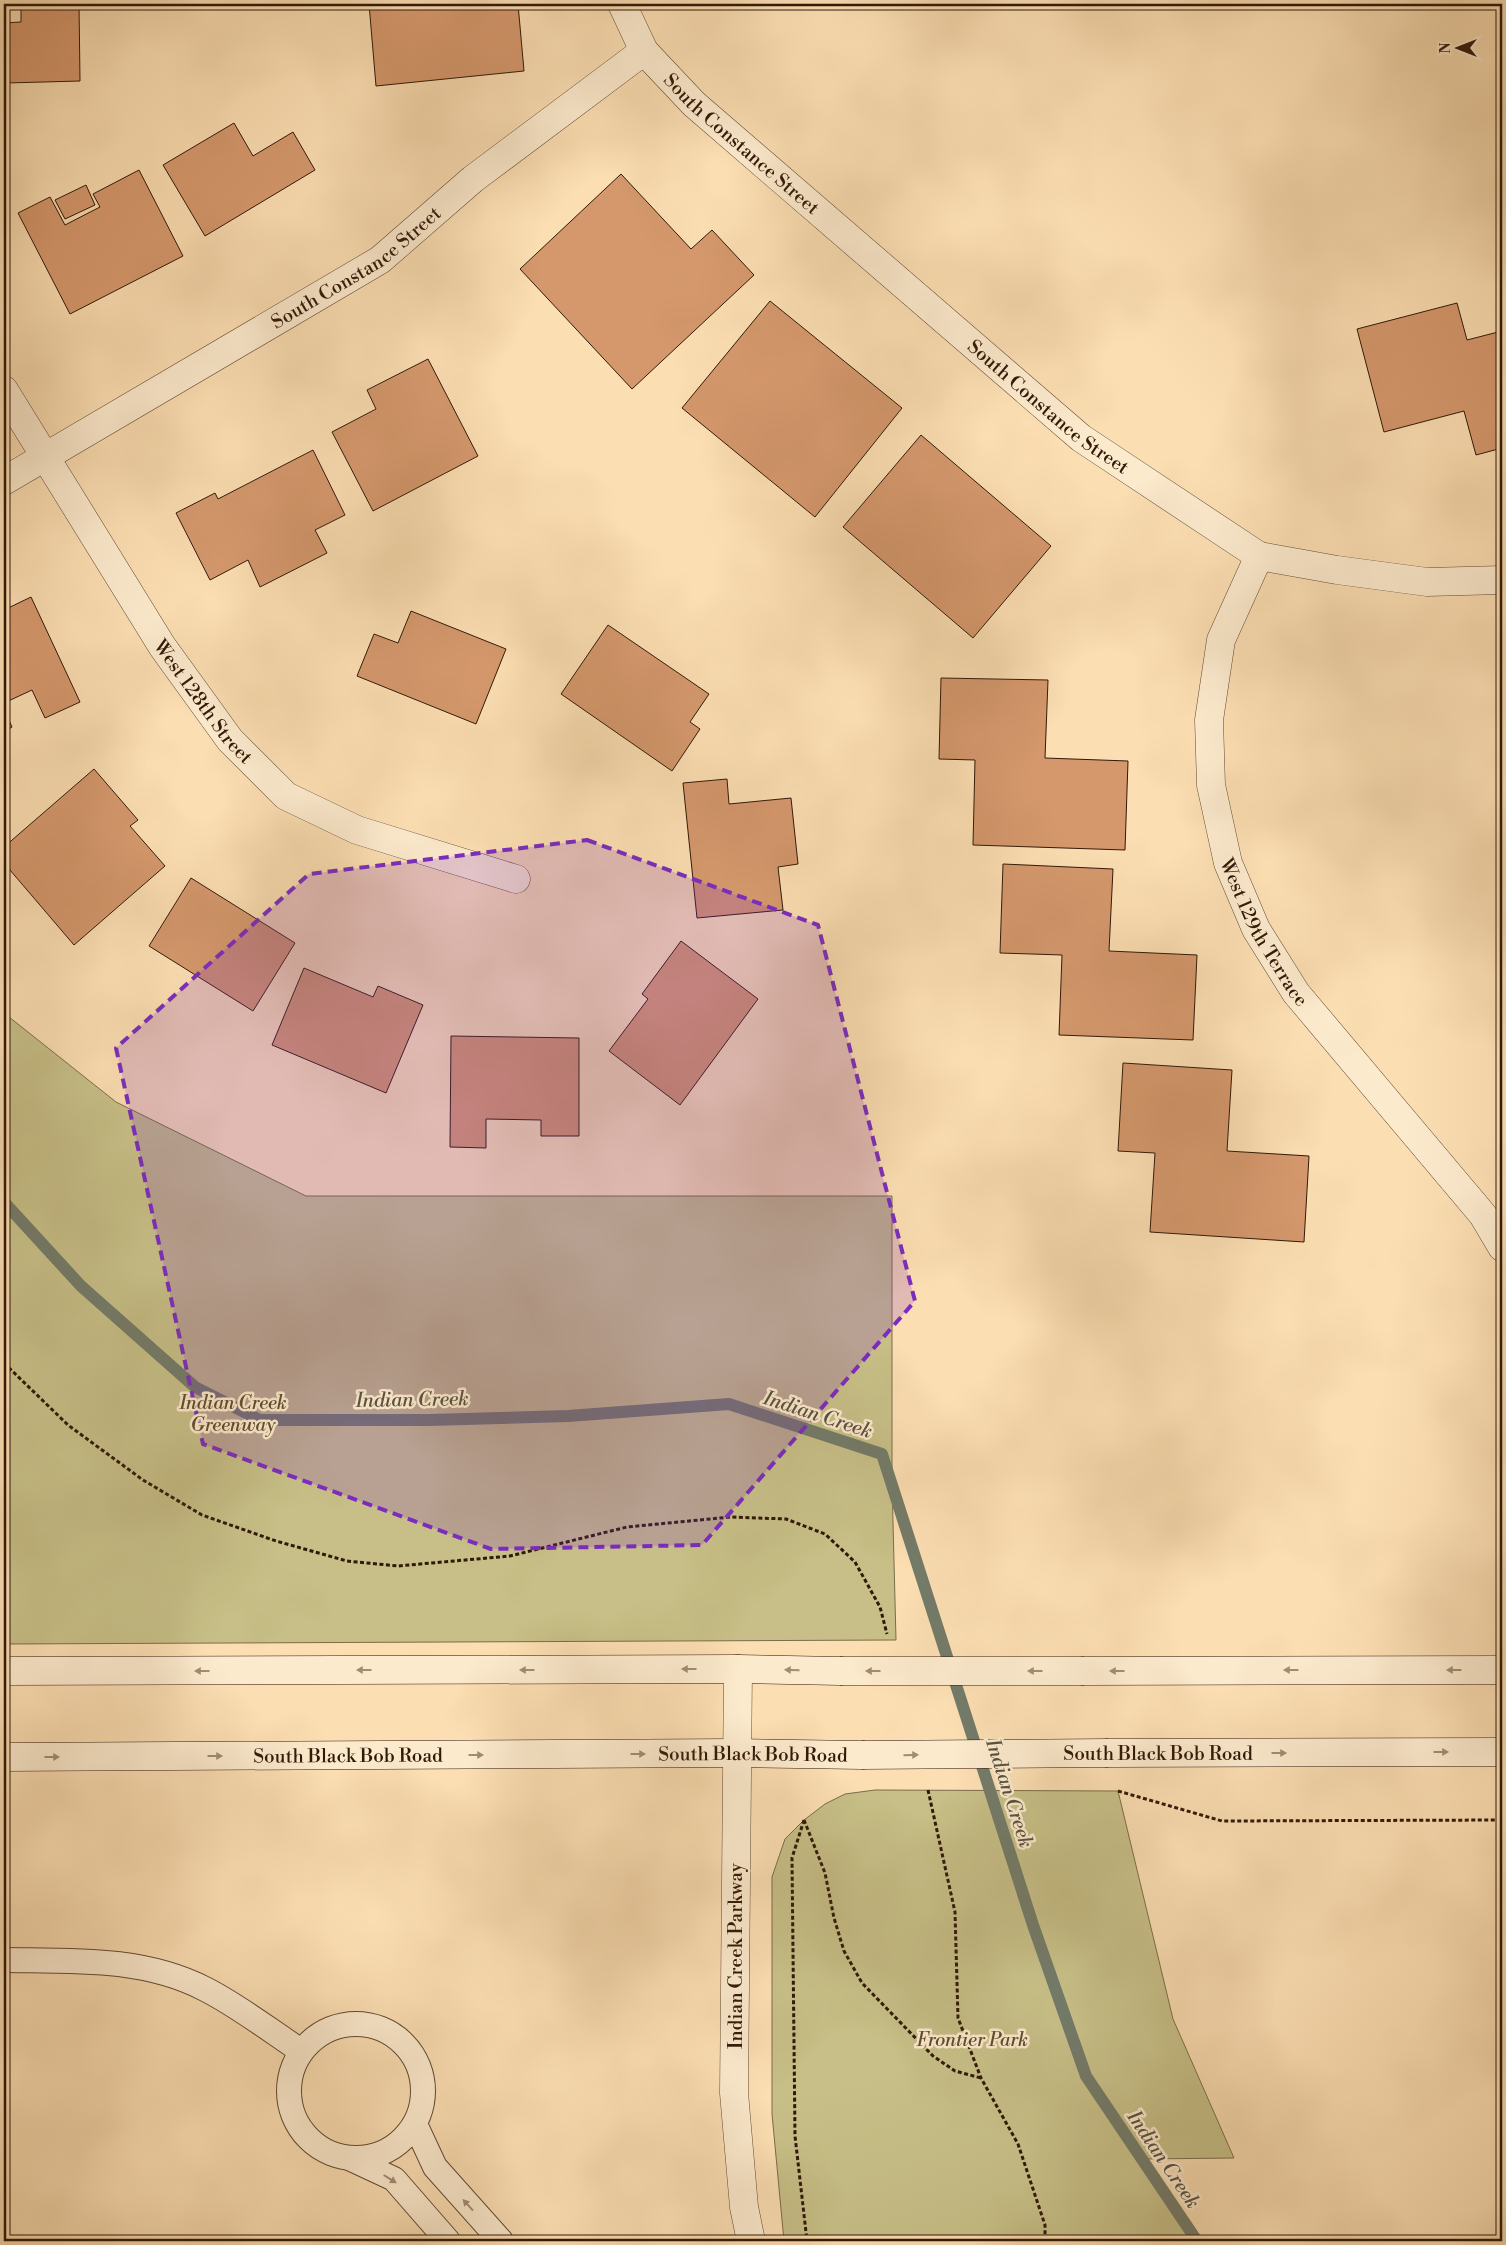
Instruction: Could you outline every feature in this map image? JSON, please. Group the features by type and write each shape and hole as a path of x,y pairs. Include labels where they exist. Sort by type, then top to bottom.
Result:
{"street":[{"path":"622,4 644,51"},
{"name":"South Constance Street","path":"4,481 380,260 473,179 644,51 694,104 1081,438 1259,556 1337,570 1427,582 1502,580"},
{"name":"West 128th Street","path":"4,390 44,459 162,646 230,740 286,796 357,830 516,879"},
{"name":"West 129th Terrace","path":"1259,556 1221,640 1209,720 1211,785 1228,863 1256,929 1296,993 1483,1215 1502,1247"},
{"path":"4,1671 738,1669 840,1671 1502,1670"},
{"name":"Indian Creek Parkway","path":"738,1669 734,2093 744,2207 751,2241"},
{"name":"South Black Bob Road","path":"4,1757 736,1753 862,1755 1502,1752"}],"lane":[{"path":"4,1960 111,1962 155,1970 205,1988 301,2051"},
{"path":"347,2157 367,2157 386,2151 403,2139 415,2124 422,2102 422,2080 415,2058 401,2040 382,2028 360,2023 338,2025 318,2035 301,2051 291,2072 288,2095 294,2117 306,2137 325,2150 347,2157 394,2179 448,2241"},
{"path":"415,2124 435,2167 501,2241"}],"path":[{"path":"1118,1791 1222,1821 1502,1820"},
{"path":"807,2241 794,2136 792,1858 804,1820 824,1873 844,1951 862,1983 932,2056 955,2071 981,2078"}],"highlighted area":[{"path":"587,840 818,925 915,1301 702,1545 491,1549 203,1444 116,1048 309,874"}],"green space":[{"name":"Indian Creek Greenway","path":"4,1013 116,1102 306,1196 892,1196 892,1483 896,1640 4,1644"},
{"name":"Frontier Park","path":"875,1790 1118,1791 1173,2019 1234,2158 1142,2159 1197,2241 784,2241 772,2114 772,1877 785,1839 804,1820 825,1804 845,1794"}],"building":[{"path":"21,4 79,4 80,81 6,83 4,23 21,22"},
{"path":"369,4 518,4 524,71 376,86"},
{"path":"234,123 253,156 293,132 315,170 205,236 163,165"},
{"path":"139,170 183,256 70,314 18,213 50,197 65,225 100,207 93,194"},
{"path":"621,174 691,249 712,230 754,275 632,389 520,269"},
{"path":"86,185 95,205 65,219 55,200"},
{"path":"770,301 902,408 815,517 682,408"},
{"path":"1457,303 1467,340 1502,331 1502,448 1476,455 1464,411 1384,432 1357,329"},
{"path":"428,359 478,456 373,511 332,432 376,409 367,390"},
{"path":"921,435 1051,546 973,638 843,527"},
{"path":"313,450 345,515 315,530 327,553 260,587 248,560 210,580 176,513 215,493 218,499"},
{"path":"31,597 80,702 45,718 32,690 4,703 4,610"},
{"path":"411,611 506,649 476,724 357,676 374,634 398,643"},
{"path":"608,625 709,694 690,722 700,729 672,771 561,694"},
{"path":"941,678 1048,680 1045,758 1128,761 1125,850 973,845 975,760 939,759"},
{"path":"4,709 12,727 4,732"},
{"path":"94,769 138,820 130,826 165,866 74,945 4,863 4,847"},
{"path":"727,779 729,804 791,798 798,864 778,867 783,910 697,918 683,783"},
{"path":"1003,864 1113,869 1109,951 1197,955 1193,1040 1059,1035 1062,955 1000,953"},
{"path":"191,878 295,943 253,1011 149,946"},
{"path":"681,941 758,999 680,1105 609,1051 648,999 642,994"},
{"path":"304,968 373,997 378,986 423,1005 386,1093 272,1045"},
{"path":"451,1036 579,1038 579,1136 541,1136 541,1120 486,1119 486,1148 450,1147"},
{"path":"1123,1063 1232,1070 1227,1151 1309,1156 1304,1242 1150,1232 1155,1153 1118,1151"}],"waterway":[{"name":"Indian Creek","path":"4,1202 81,1286 195,1387 260,1420 429,1420 568,1416 729,1404 882,1454 1033,1925 1086,2076 1197,2241"}]}
